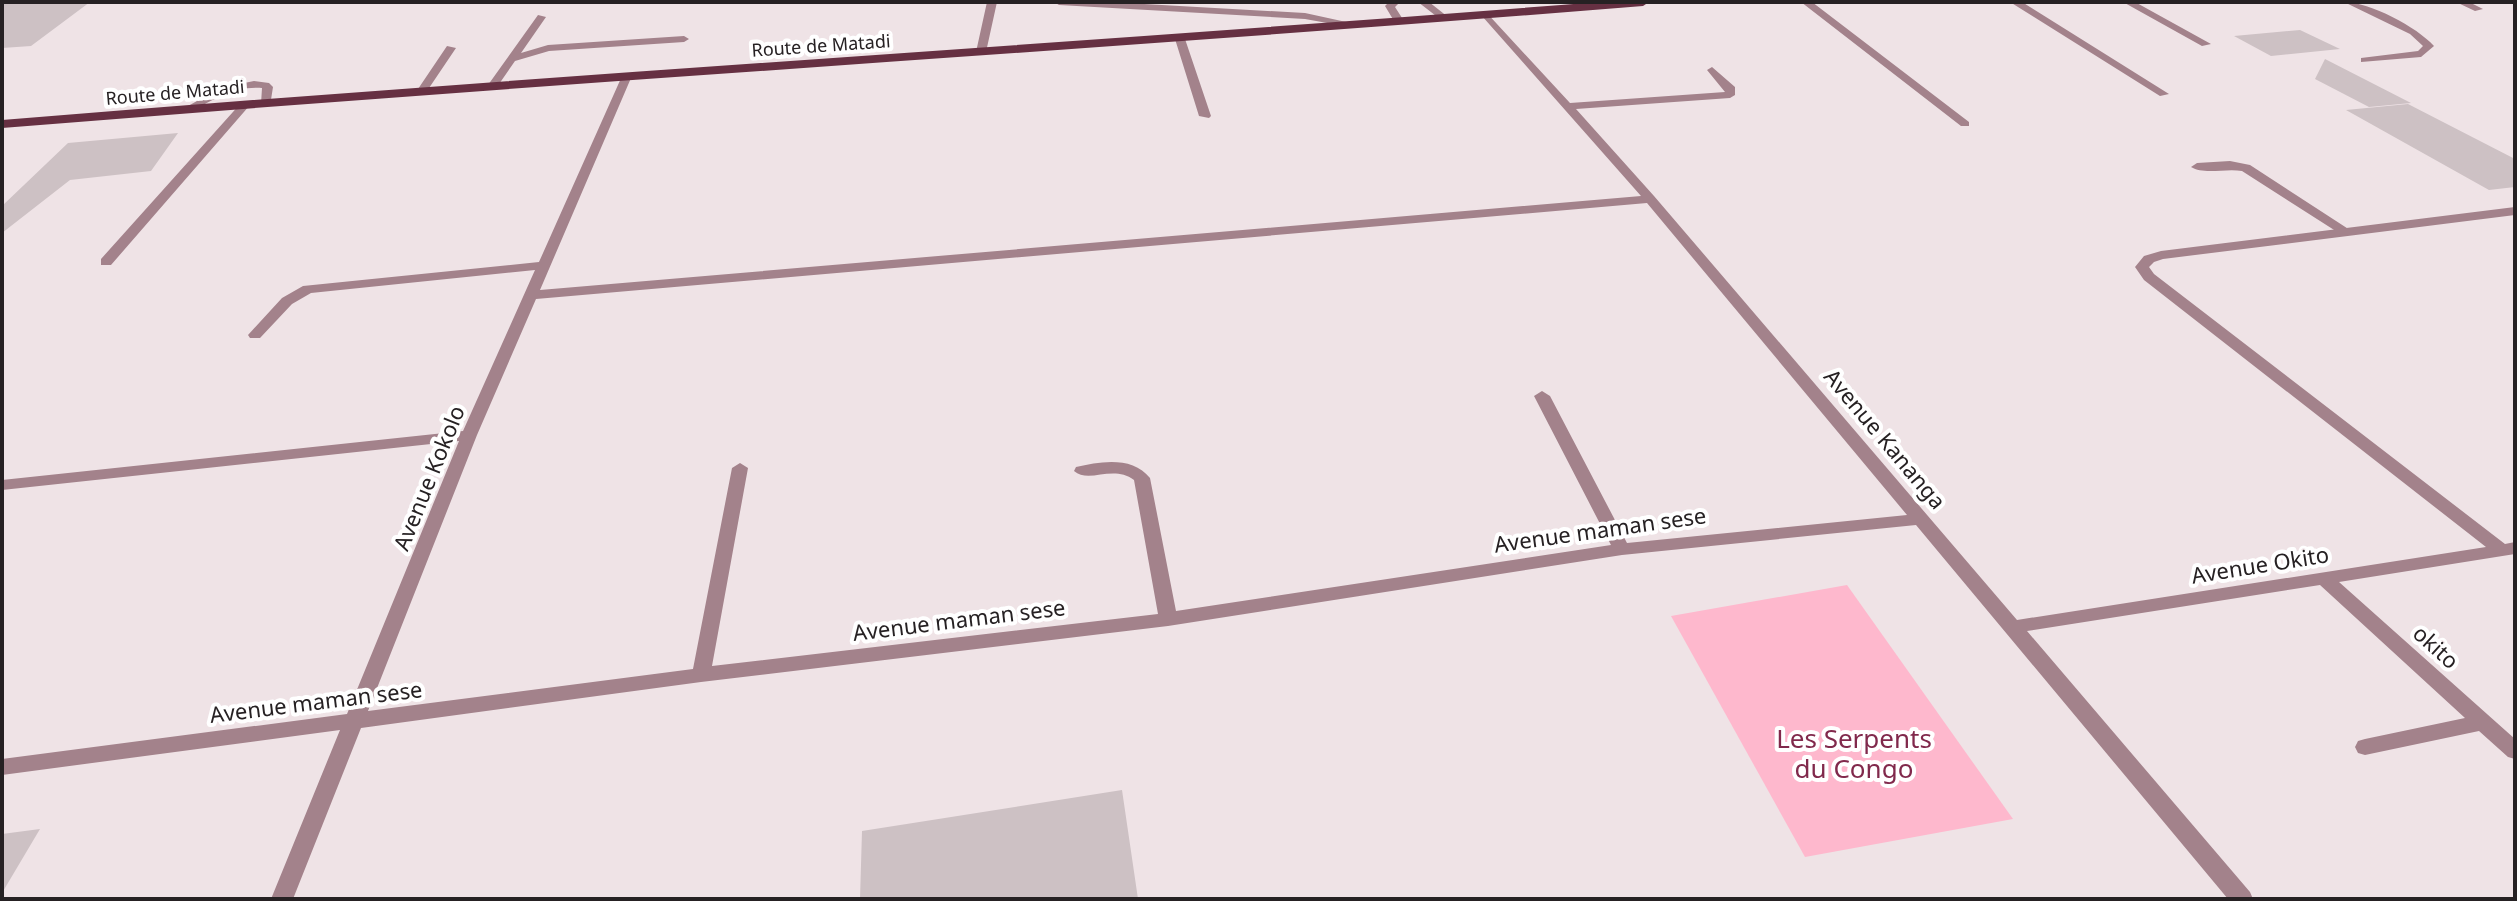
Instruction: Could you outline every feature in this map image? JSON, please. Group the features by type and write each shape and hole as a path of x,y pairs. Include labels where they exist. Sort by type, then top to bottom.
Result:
{"main road":[{"name":"Route de Matadi","path":"2,124 423,89 626,78 1180,39 1643,2"}],"street":[{"path":"981,52 992,2"},
{"path":"1059,2 1172,4 1305,16 1355,25"},
{"path":"1395,2 1390,6 1399,21"},
{"path":"1423,2 1443,17"},
{"path":"1806,2 1965,124"},
{"path":"2015,2 2164,94"},
{"path":"2128,2 2206,44"},
{"path":"2349,2 2414,32 2429,46 2421,54 2365,60"},
{"path":"2461,2 2478,9"},
{"name":"Avenue Kananga","path":"1485,14 1650,199 2242,899"},
{"path":"493,85 541,17"},
{"path":"510,59 548,48 684,39"},
{"path":"1180,39 1205,116"},
{"path":"423,89 451,48"},
{"path":"1568,106 1730,95 1731,89 1712,70"},
{"name":"Avenue Kokolo","path":"282,899 469,435 626,78"},
{"path":"187,110 238,85 268,87 266,104"},
{"path":"106,262 245,105"},
{"path":"2197,167 2230,165 2246,168 2347,232"},
{"path":"532,295 1650,199"},
{"path":"2509,549 2149,277 2142,267 2149,259 2161,255 2515,211"},
{"path":"255,335 287,301 308,289 545,265"},
{"path":"1542,396 1622,549"},
{"path":"2,485 469,435"},
{"path":"1082,471 1120,467 1134,470 1142,478 1168,619"},
{"path":"701,675 740,468"},
{"name":"Avenue maman sese","path":"2,767 701,675 1168,619 1622,549 1921,519"},
{"name":"Avenue Okito","path":"2012,627 2509,549"},
{"name":"okito","path":"2325,579 2512,746"},
{"path":"2365,747 2483,722"}],"green space":[{"name":"Les Serpents du Congo","path":"1847,585 2013,819 1805,857 1671,616"}],"building":[{"path":"2,2 90,2 31,46 2,48"},
{"path":"2300,30 2340,49 2271,56 2234,36"},
{"path":"2325,59 2411,103 2369,107 2315,79"},
{"path":"2408,104 2515,159 2515,187 2489,190 2346,110"},
{"path":"178,133 151,171 70,180 2,233 2,206 68,143"},
{"path":"1122,790 1138,899 860,899 862,831"},
{"path":"40,829 2,893 2,834"}]}
